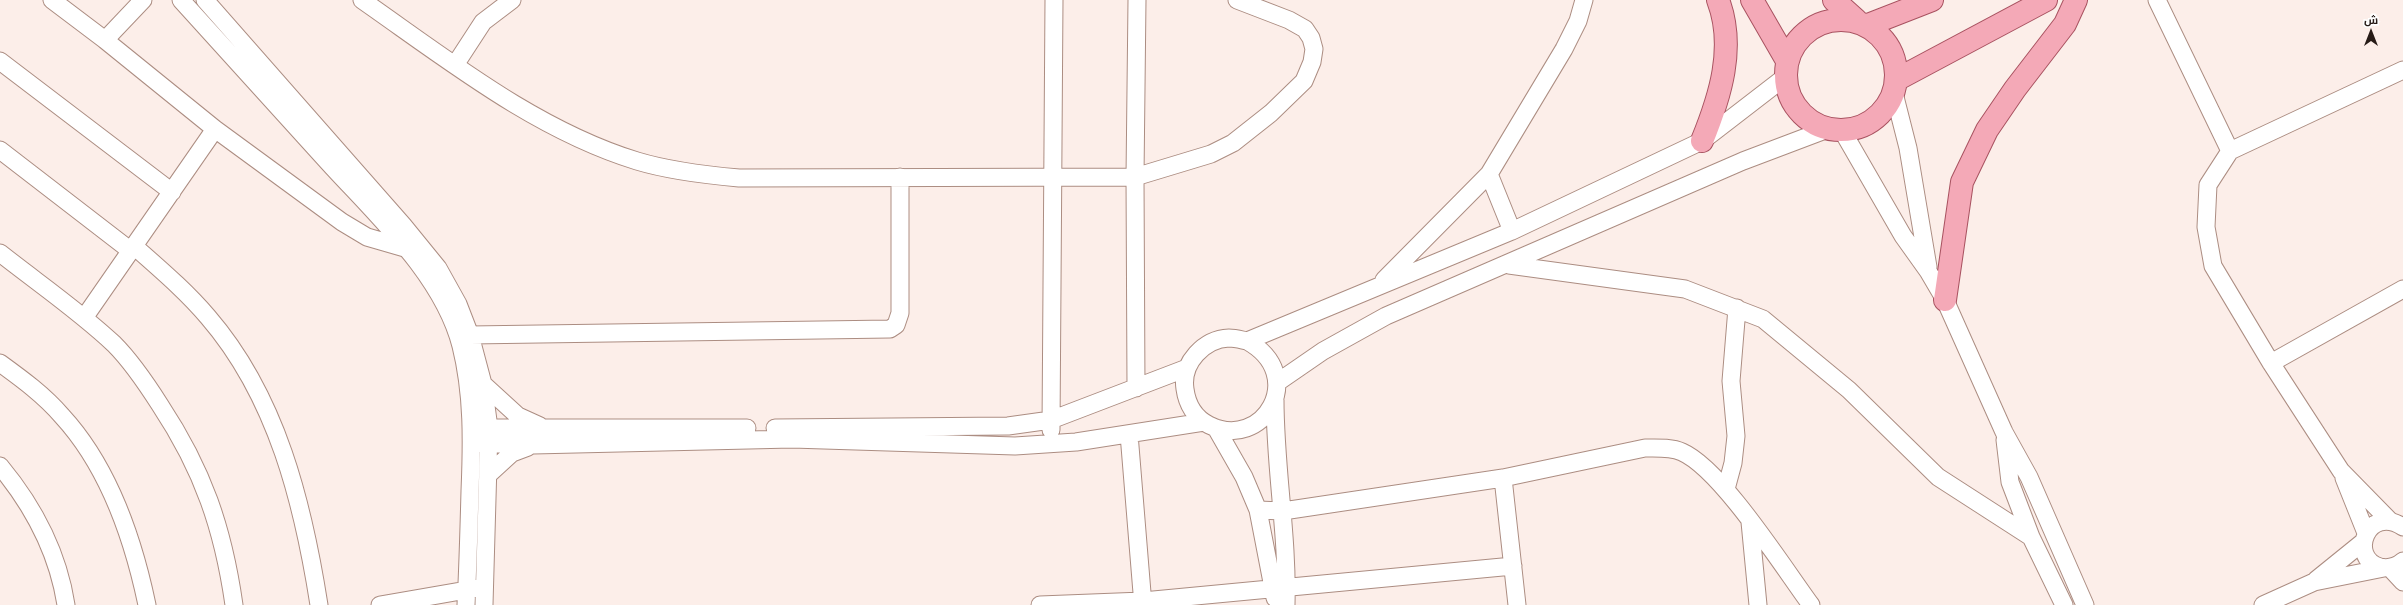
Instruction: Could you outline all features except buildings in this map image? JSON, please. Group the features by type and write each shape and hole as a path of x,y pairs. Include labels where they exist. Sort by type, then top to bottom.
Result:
{"main road":[{"path":"1702,141 1716,107 1724,67 1726,34 1718,0"},
{"path":"1752,0 1785,68 1788,91 1795,106 1806,118 1834,131 1863,126 1876,118 1887,107 1896,87 1894,63 1889,49 1881,36 1862,23 1834,0"},
{"path":"1785,68 1794,45 1816,26 1834,21 1862,23 1932,0"},
{"path":"1896,87 2046,0"},
{"path":"1945,300 1962,182 1987,130 2015,89 2065,24 2076,0"}],"street":[{"path":"52,0 105,40 215,130 354,231 405,248"},
{"path":"105,40 143,0"},
{"path":"181,0 405,248 432,283 449,315 461,344 467,374 471,435 467,597"},
{"path":"205,0 403,225 438,268 458,304 470,336 484,384 489,436 484,605"},
{"path":"362,0 490,89 555,126 609,151 638,161 700,174 739,178 1053,176 1134,177 1211,154 1233,143 1271,113 1304,81 1312,62 1314,49 1311,38 1305,29 1289,20 1237,0"},
{"path":"455,64 483,22 512,0"},
{"path":"1051,443 1054,0"},
{"path":"1136,388 1134,177 1137,0"},
{"path":"1378,286 1489,174 1564,49 1578,21 1584,0"},
{"path":"2157,0 2230,151"},
{"path":"0,61 172,192"},
{"path":"1247,341 1512,231 1702,141 1785,68"},
{"path":"2398,523 2341,471 2270,363 2213,266 2206,226 2208,185 2230,151 2403,70"},
{"path":"1896,87 1908,148 1928,271"},
{"path":"84,318 215,130"},
{"path":"1278,382 1322,351 1386,316 1509,265 1743,161 1834,131 1903,236 1928,271 1945,300 2004,432 2029,477 2085,605"},
{"path":"0,150 133,248 188,295 209,318 233,350 254,383 274,427 290,473 312,559 319,605"},
{"path":"1489,174 1512,231"},
{"path":"470,336 890,329 896,325 900,313 900,177"},
{"path":"0,253 84,318 114,344 138,371 186,446 215,514 227,559 234,605"},
{"path":"1509,265 1678,287 1711,297 1763,319 1837,380 1938,477 2031,537"},
{"path":"2270,363 2403,289"},
{"path":"1726,489 1733,463 1736,436 1731,381 1737,308"},
{"path":"1277,605 1279,587 1283,511 1275,442 1275,400 1278,382 1275,369 1269,357 1259,347 1247,341 1229,338 1211,342 1196,353 1187,368 1184,383 1186,398 1193,412 1210,425 1244,477 1258,510 1279,587 1286,605"},
{"path":"0,363 42,395 63,417 96,465 121,515 141,578 146,605"},
{"path":"489,436 548,429 1008,426 1050,420 1187,368"},
{"path":"484,384 518,416 548,429"},
{"path":"471,435 489,436 533,445 792,439 1015,446 1210,425 1233,431 1251,426 1265,416 1275,400"},
{"path":"2004,432 2010,482 2031,537 2064,605"},
{"path":"1129,434 1143,603"},
{"path":"488,475 512,453 533,445"},
{"path":"1258,510 1283,511 1503,478 1645,448 1661,448 1681,451 1698,463 1726,489 1811,605"},
{"path":"0,466 21,493 46,538 60,574 66,605"},
{"path":"2341,471 2364,538 2368,560 2375,565 2392,566"},
{"path":"1503,478 1517,605"},
{"path":"1750,522 1758,605"},
{"path":"2314,582 2364,538 2372,526 2380,522 2398,523"},
{"path":"1040,605 1143,603 1279,587 1513,566"},
{"path":"2263,605 2314,582 2392,566"},
{"path":"2392,566 2403,582"},
{"path":"380,605 467,597 484,587"}]}
